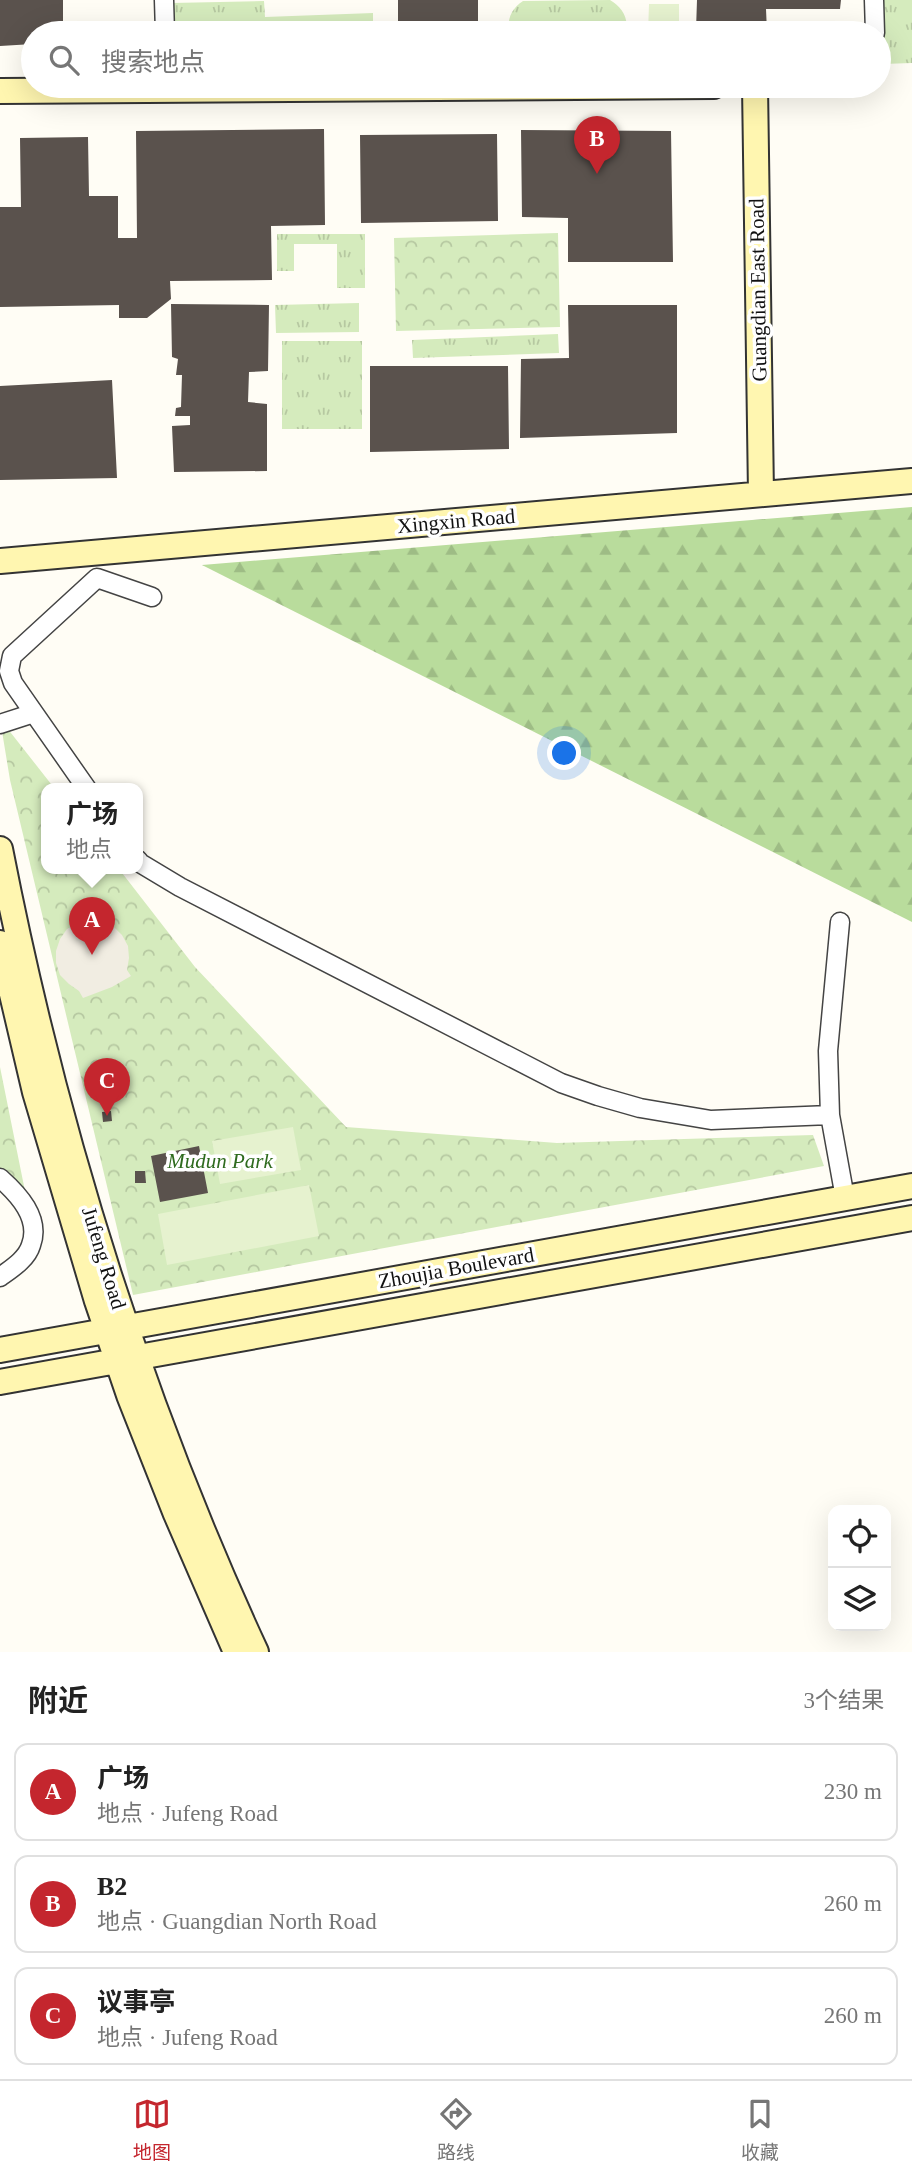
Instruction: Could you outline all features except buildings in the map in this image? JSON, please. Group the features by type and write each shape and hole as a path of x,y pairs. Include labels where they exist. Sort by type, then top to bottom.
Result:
{"street":[{"path":"164,0 165,21"},
{"path":"874,0 875,21"},
{"path":"0,91 21,91"},
{"name":"Guangdian East Road","path":"755,98 761,495"},
{"name":"Xingxin Road","path":"0,561 912,481"},
{"path":"83,783 13,683 9,671 12,656 97,578 152,597"},
{"path":"0,724 34,713"},
{"name":"Jufeng Road","path":"0,849 19,945 53,1088 115,1298 116,1329"},
{"path":"143,865 205,900 561,1083 598,1097 640,1108 711,1120 831,1115"},
{"path":"839,922 828,1051 831,1115 845,1198"},
{"name":"Jufeng Road","path":"0,943 35,1093 127,1359 176,1514 236,1652"},
{"path":"0,1178 16,1192 29,1210 33,1230 31,1246 20,1262 0,1278"},
{"name":"Zhoujia Boulevard","path":"0,1350 912,1186"},
{"name":"Zhoujia Boulevard","path":"0,1382 912,1218"},
{"name":"Jufeng Road","path":"127,1359 256,1652"}],"green space":[{"path":"610,0 624,14 626,21 510,21 515,7 523,1"},
{"path":"880,0 912,0 912,63 891,64 891,21 881,21"},
{"path":"264,1 265,17 373,13 373,21 171,21 171,3"},
{"path":"649,4 679,4 679,21 648,21"},
{"path":"558,233 560,327 396,331 394,238"},
{"path":"277,234 365,234 365,288 337,288 337,244 294,244 294,271 277,271"},
{"path":"359,303 359,332 276,333 275,305"},
{"path":"558,334 559,353 413,358 412,340"},
{"path":"282,341 362,341 362,429 282,429"},
{"path":"912,507 912,922 202,565"},
{"name":"Mudun Park","path":"0,719 50,783 41,783 41,874 123,874 195,967 346,1127 557,1143 813,1135 824,1166 133,1295 10,780"},
{"path":"0,1067 26,1196 0,1169"},
{"path":"293,1127 301,1170 220,1184 212,1141"},
{"path":"309,1185 319,1236 167,1265 158,1214"}],"shaded area":[{"path":"90,920 113,926 122,935 128,946 127,970 131,976 83,998 79,991 60,975 56,951 67,929"}],"place":[{"name":"B2","path":"597,174"},
{"name":"广场","path":"92,955"},
{"name":"议事亭","path":"107,1116"}]}
